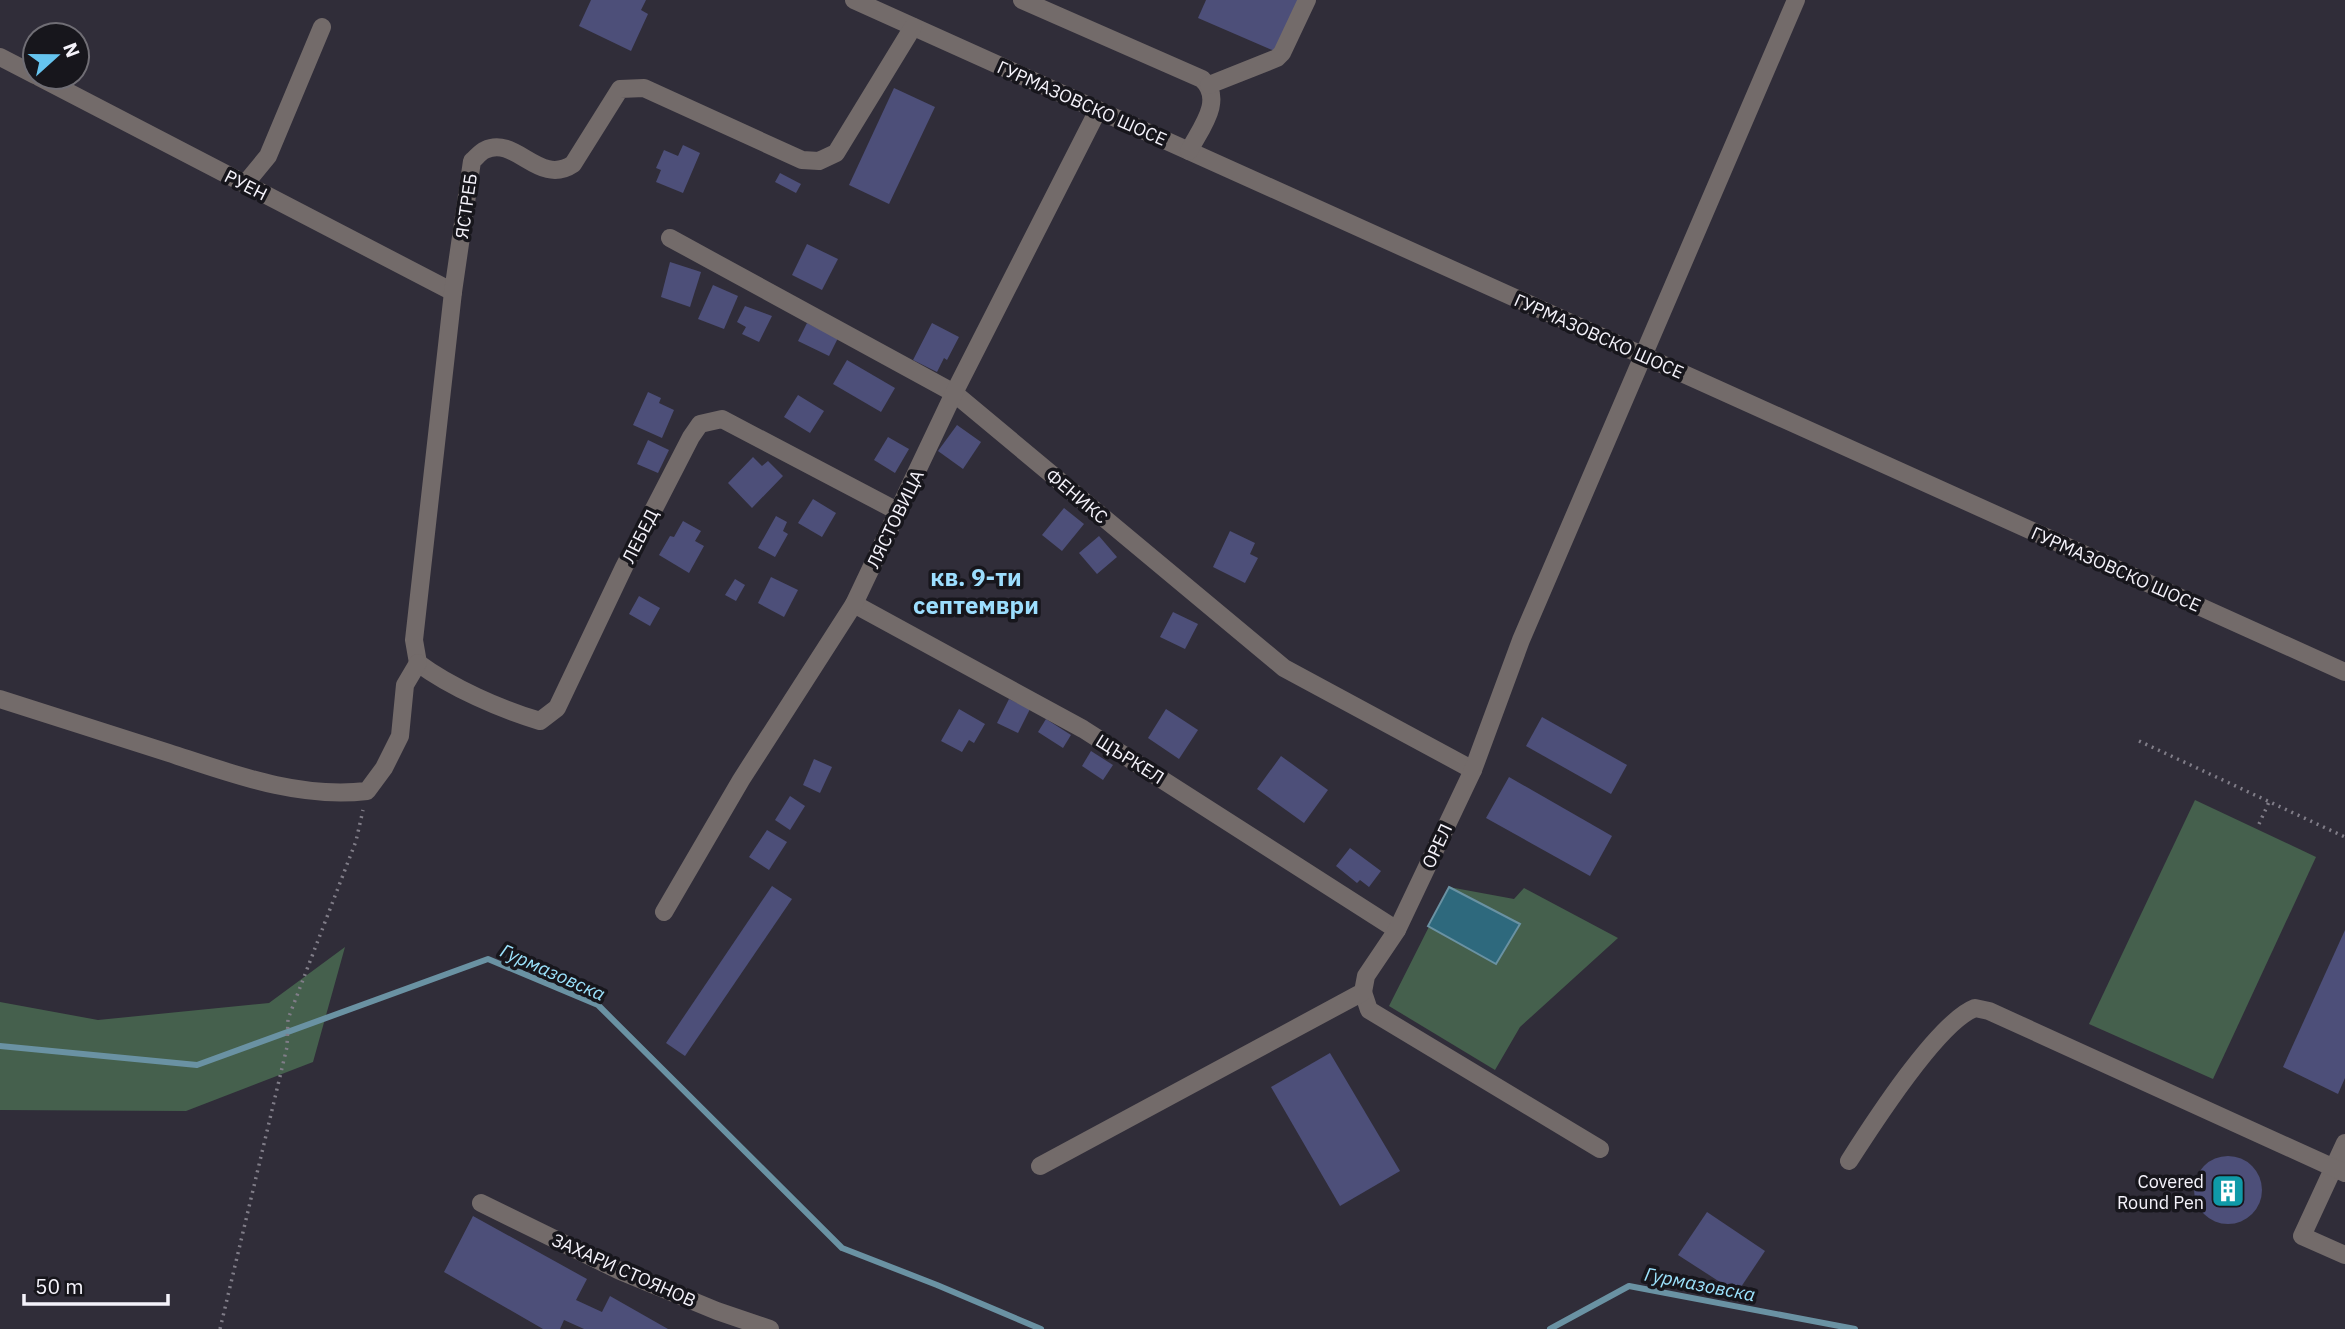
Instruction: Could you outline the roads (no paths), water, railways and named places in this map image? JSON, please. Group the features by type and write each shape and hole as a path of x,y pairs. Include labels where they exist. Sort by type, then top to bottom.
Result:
{"street":[{"name":"ГУРМАЗОВСКО ШОСЕ","path":"854,0 2345,672"},
{"path":"1022,0 1202,79 1209,85 1213,104 1189,151"},
{"path":"1209,85 1278,58 1307,0"},
{"name":"ОРЕЛ","path":"1363,992 1366,976 1397,930 1473,770 1521,640 1796,0"},
{"path":"245,184 268,156 323,27"},
{"name":"ЯСТРЕБ","path":"418,663 414,640 453,292 472,161 485,150 502,147 549,170 563,171 573,164 620,89 644,88 802,160 819,161 836,153 913,27"},
{"name":"РУЕН","path":"0,57 21,68"},
{"name":"РУЕН","path":"66,91 453,292"},
{"name":"ЛЯСТОВИЦА","path":"664,912 741,780 853,604 954,393 1098,110"},
{"name":"ФЕНИКС","path":"670,238 954,393 1284,668 1473,770"},
{"name":"ЛЕБЕД","path":"418,663 436,676 523,716 540,721 557,708 624,567 700,424 722,419 899,512"},
{"name":"ЩЪРКЕЛ","path":"853,604 1083,729 1397,930"},
{"path":"0,699 252,780 321,794 367,791 384,768 400,736 405,685 418,663"},
{"path":"1040,1166 1363,992 1369,1010 1600,1149"},
{"path":"1849,1161 1883,1108 1934,1044 1957,1019 1975,1008 1989,1011 2339,1170"},
{"path":"2345,1143 2339,1170 2302,1236 2345,1255"},
{"name":"ЗАХАРИ СТОЯНОВ","path":"481,1203 620,1271 717,1311 770,1329"}],"water":[{"path":"1449,887 1520,924 1496,964 1428,926"}],"waterway":[{"name":"Гурмазовска","path":"0,1046 197,1065 488,959 598,1005 842,1248 1041,1329"},
{"name":"Гурмазовска","path":"1550,1329 1629,1286 1855,1329"}],"place":[{"name":"Covered Round Pen","path":"2228,1191"}],"district":[{"name":"кв. 9-ти септември","path":"976,591"}]}
